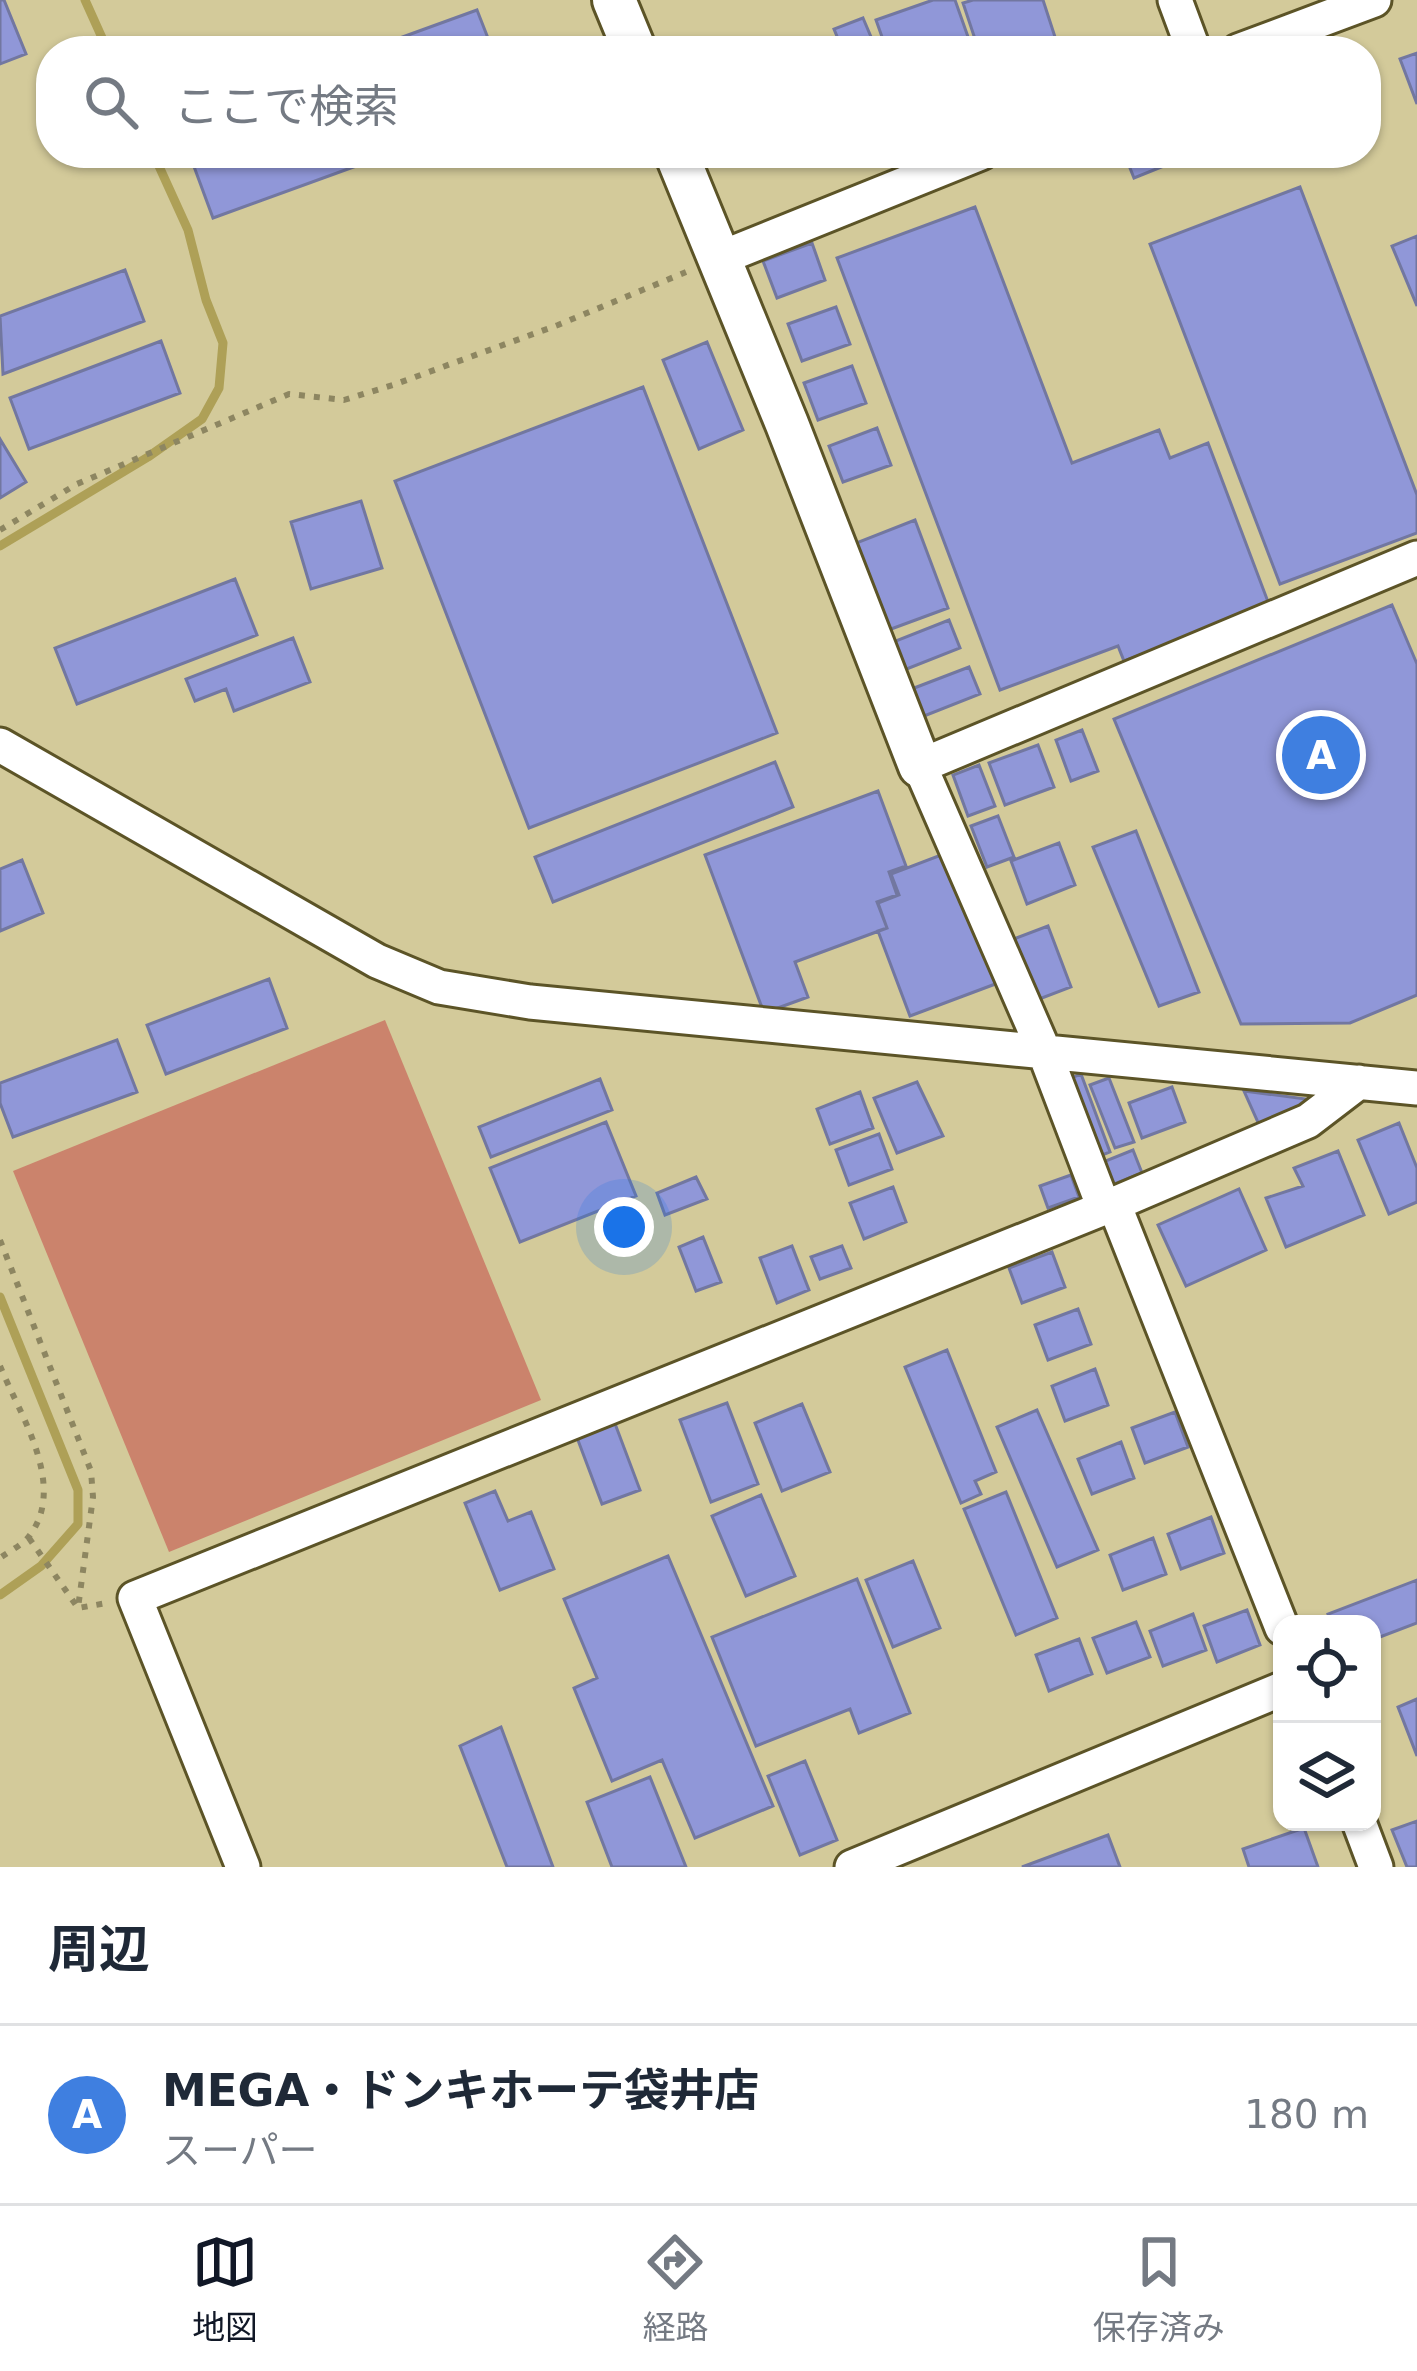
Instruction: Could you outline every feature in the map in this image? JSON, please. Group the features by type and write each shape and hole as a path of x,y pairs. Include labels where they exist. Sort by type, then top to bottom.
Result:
{"street":[{"path":"614,0 629,36"},
{"path":"1175,0 1188,36"},
{"path":"1278,36 1374,0"},
{"path":"682,168 920,766 1044,1051 1277,1615"},
{"path":"718,259 944,168"},
{"path":"920,766 1417,558"},
{"path":"0,745 377,961 439,987 530,1003 1417,1088"},
{"path":"243,1867 134,1598 1109,1206 1308,1121 1359,1082"},
{"path":"852,1867 1273,1693"},
{"path":"1362,1831 1376,1867"}],"path":[{"path":"0,530 77,484 289,394 344,400 393,386 558,326 718,259"},
{"path":"0,1240 91,1471 93,1496 78,1609"},
{"path":"0,1366 44,1473 46,1504 29,1538 0,1558"},
{"path":"29,1538 78,1609"},
{"path":"78,1609 134,1598"}],"shaded area":[{"path":"385,1020 541,1400 169,1552 13,1171"}],"building":[{"path":"0,0 4,0 26,54 0,64"},
{"path":"933,0 955,0 968,36 882,36 876,20"},
{"path":"1043,0 1055,36 974,36 963,3"},
{"path":"477,10 487,36 405,36"},
{"path":"863,18 871,36 837,36 834,29"},
{"path":"1417,53 1417,104 1400,59"},
{"path":"195,168 351,168 213,218"},
{"path":"1130,168 1159,168 1134,178"},
{"path":"1300,187 1417,495 1417,533 1280,584 1150,244"},
{"path":"975,207 1072,463 1159,430 1170,458 1208,443 1270,607 1124,661 1118,646 1000,690 837,258"},
{"path":"1417,236 1417,306 1392,246"},
{"path":"812,243 825,280 777,298 763,261"},
{"path":"125,270 144,321 3,374 0,316"},
{"path":"836,307 850,344 802,361 788,324"},
{"path":"161,341 180,393 29,449 10,398"},
{"path":"707,342 743,430 699,449 663,360"},
{"path":"852,366 866,403 818,420 804,383"},
{"path":"643,387 777,733 529,828 395,481"},
{"path":"877,428 891,465 843,482 829,446"},
{"path":"0,439 26,482 0,498"},
{"path":"361,501 382,568 311,589 291,522"},
{"path":"915,520 948,608 883,632 851,545"},
{"path":"235,579 257,635 77,704 55,648"},
{"path":"1392,605 1417,664 1417,995 1350,1023 1241,1024 1114,719"},
{"path":"949,620 960,648 899,672 888,644"},
{"path":"293,638 310,682 234,711 226,689 195,701 186,679"},
{"path":"969,667 980,694 919,718 909,690"},
{"path":"1082,730 1098,771 1071,781 1056,740"},
{"path":"1038,745 1054,787 1005,805 989,763"},
{"path":"775,762 793,807 553,902 535,857"},
{"path":"979,765 995,806 968,816 953,775"},
{"path":"878,791 906,866 889,872 897,895 877,902 887,928 795,962 808,997 764,1013 705,855"},
{"path":"998,816 1014,857 987,867 971,826"},
{"path":"1136,831 1199,992 1159,1006 1093,847"},
{"path":"1059,843 1075,885 1027,904 1011,861"},
{"path":"949,852 998,983 910,1016 878,931 887,928 878,903 899,895 891,874"},
{"path":"22,860 43,913 0,931 0,869"},
{"path":"1048,926 1071,987 1034,1001 1011,940"},
{"path":"269,979 287,1028 166,1074 147,1025"},
{"path":"117,1040 137,1092 13,1137 0,1103 0,1083"},
{"path":"1081,1074 1110,1152 1092,1159 1063,1081"},
{"path":"1109,1078 1134,1142 1115,1148 1090,1085"},
{"path":"600,1079 612,1110 491,1157 479,1127"},
{"path":"917,1082 943,1136 897,1153 874,1098"},
{"path":"1172,1087 1185,1122 1142,1138 1129,1103"},
{"path":"1244,1091 1306,1099 1309,1108 1261,1129"},
{"path":"860,1092 873,1128 830,1144 817,1109"},
{"path":"606,1122 636,1196 520,1242 490,1168"},
{"path":"1399,1123 1417,1168 1417,1202 1389,1214 1358,1140"},
{"path":"879,1134 892,1169 849,1185 836,1150"},
{"path":"1133,1150 1142,1173 1107,1187 1098,1164"},
{"path":"1338,1151 1364,1215 1286,1247 1266,1198 1303,1186 1294,1168"},
{"path":"1071,1175 1079,1197 1048,1208 1040,1186"},
{"path":"696,1177 707,1199 665,1215 657,1193"},
{"path":"893,1187 906,1222 864,1239 850,1203"},
{"path":"1239,1189 1266,1250 1186,1286 1158,1225"},
{"path":"703,1237 721,1282 696,1291 679,1247"},
{"path":"792,1246 809,1290 777,1303 760,1258"},
{"path":"842,1246 851,1268 820,1279 811,1257"},
{"path":"1052,1252 1065,1287 1022,1303 1009,1268"},
{"path":"1078,1309 1091,1344 1048,1360 1035,1325"},
{"path":"947,1350 996,1472 975,1481 981,1494 961,1503 905,1367"},
{"path":"1095,1369 1108,1405 1065,1421 1052,1386"},
{"path":"727,1403 758,1484 711,1502 680,1420"},
{"path":"802,1404 830,1472 782,1491 755,1423"},
{"path":"1037,1410 1098,1550 1057,1567 997,1427"},
{"path":"1175,1412 1188,1447 1145,1463 1132,1428"},
{"path":"614,1421 640,1490 602,1504 576,1435"},
{"path":"1121,1442 1134,1478 1092,1494 1078,1459"},
{"path":"495,1491 508,1521 531,1512 554,1569 500,1590 465,1503"},
{"path":"1006,1492 1057,1618 1016,1635 964,1509"},
{"path":"761,1495 795,1576 746,1596 712,1516"},
{"path":"1211,1517 1224,1553 1181,1569 1168,1534"},
{"path":"1153,1538 1166,1574 1123,1590 1110,1555"},
{"path":"668,1556 773,1806 695,1838 662,1760 612,1781 574,1688 597,1678 564,1599"},
{"path":"913,1561 940,1628 893,1647 866,1580"},
{"path":"857,1579 910,1713 859,1733 850,1709 756,1746 712,1637"},
{"path":"1417,1580 1417,1623 1381,1637 1381,1615 1328,1614"},
{"path":"1247,1610 1260,1645 1217,1662 1204,1626"},
{"path":"1193,1614 1206,1650 1163,1666 1150,1631"},
{"path":"1136,1622 1150,1657 1107,1673 1093,1638"},
{"path":"1079,1639 1092,1674 1049,1691 1036,1655"},
{"path":"1417,1699 1417,1756 1398,1707"},
{"path":"501,1727 553,1867 507,1867 460,1746"},
{"path":"805,1761 837,1840 800,1855 768,1776"},
{"path":"650,1777 686,1867 612,1867 587,1802"},
{"path":"1417,1821 1417,1867 1407,1867 1392,1830"},
{"path":"1305,1831 1318,1867 1249,1867 1243,1849"},
{"path":"1108,1835 1120,1867 1022,1867"}],"waterway":[{"path":"85,0 101,36"},
{"path":"0,546 202,419 219,388 223,343 188,230 160,168"},
{"path":"0,1297 78,1490 78,1524 41,1566 0,1595"}],"place":[{"name":"MEGA・ドンキホーテ袋井店","path":"1321,755"}]}
